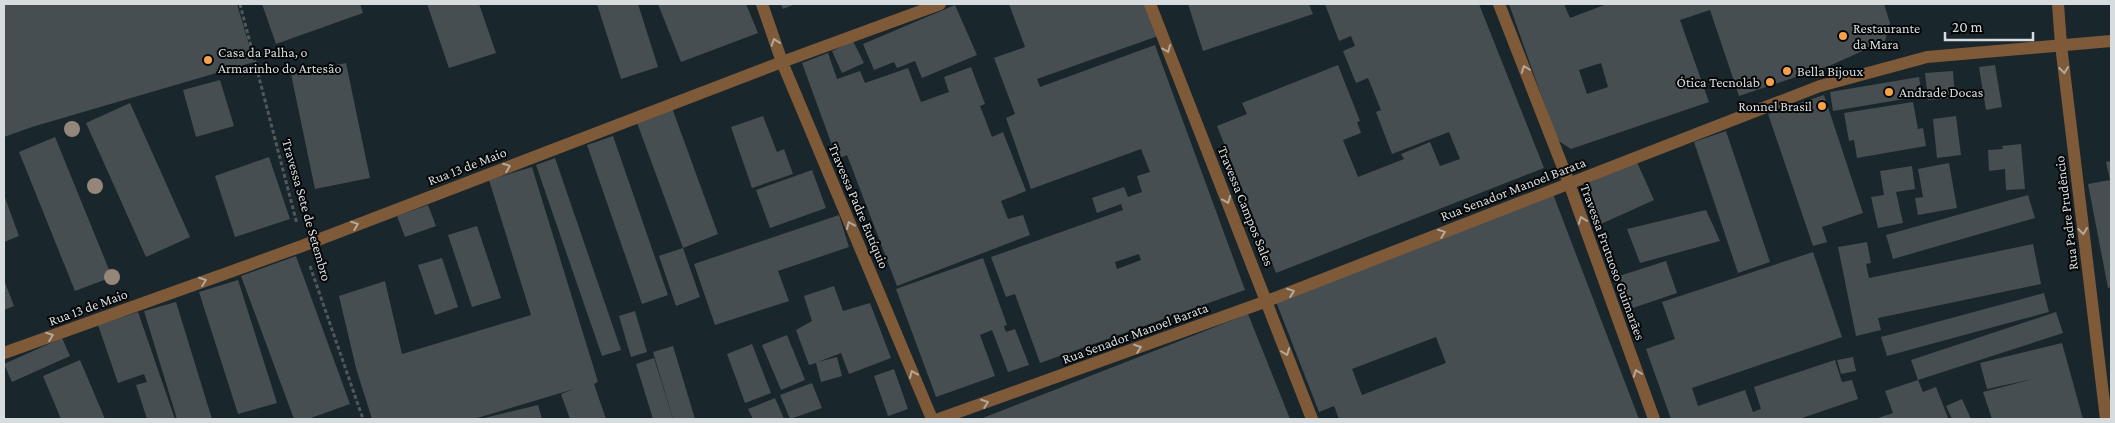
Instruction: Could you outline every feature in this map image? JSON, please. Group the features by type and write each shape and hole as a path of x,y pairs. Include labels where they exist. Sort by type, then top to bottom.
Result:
{"street":[{"name":"Travessa Padre Eutíquio","path":"762,4 782,62 932,419"},
{"name":"Rua 13 de Maio","path":"4,352 302,246 782,62 940,4"},
{"name":"Travessa Campos Sales","path":"1150,4 1312,419"},
{"name":"Travessa Frutuoso Guimarães","path":"1500,4 1569,183 1654,419"},
{"name":"Rua Padre Prudêncio","path":"2058,4 2061,45 2106,419"},
{"name":"Rua Senador Manoel Barata","path":"939,419 1267,301 1820,86 1927,57 2111,41"}],"path":[{"name":"Travessa Sete de Setembro","path":"240,4 302,246 363,419"}],"shaded area":[{"path":"4,4 2111,4 2111,419 4,419"}],"building":[{"path":"4,4 237,4 254,62 32,127 4,137"},
{"path":"262,4 360,4 363,13 276,44"},
{"path":"427,4 479,4 496,53 449,68"},
{"path":"597,4 638,4 658,67 621,79"},
{"path":"658,4 746,4 758,33 681,62"},
{"path":"781,4 795,4 783,9"},
{"path":"1009,4 1146,4 1158,36 1037,79 1040,87 1155,45 1245,290 1040,363 1015,294 1006,297 991,257 1123,210 1121,204 1097,213 1092,198 1124,187 1128,197 1142,192 1137,176 1150,172 1141,149 1031,189 1006,118 1015,114 994,58 1025,47","holes":["1139,254 1141,260 1117,269 1115,262"]},
{"path":"1188,4 1309,4 1313,14 1203,51"},
{"path":"1325,4 1479,4 1544,168 1276,273 1217,126 1247,114 1242,103 1338,65 1360,121 1357,122 1361,133 1343,140 1358,177 1404,159 1401,154 1430,142 1440,166 1460,159 1449,132 1392,154 1376,112 1381,110 1368,78 1356,83 1343,51 1355,46 1351,36 1339,41"},
{"path":"1509,4 1564,4 1570,18 1607,4 1884,4 1890,23 1885,41 1829,66 1739,96 1710,10 1680,20 1709,102 1571,149 1557,140","holes":["1601,63 1608,87 1587,94 1579,70"]},
{"path":"955,5 977,55 922,78 915,61 897,68 894,62 874,70 863,44"},
{"path":"853,41 864,63 842,73 832,51"},
{"path":"828,53 837,79 860,71 865,83 908,68 921,102 949,92 944,77 971,67 985,104 980,106 992,137 1003,132 1026,191 1001,201 1008,219 1023,215 1030,235 897,286 847,155 837,159 802,63"},
{"path":"346,63 370,178 315,189 291,74"},
{"path":"1995,65 2002,107 1986,110 1979,67"},
{"path":"1953,71 1955,98 1928,100 1925,73"},
{"path":"1919,77 1922,96 1833,111 1830,92"},
{"path":"220,80 234,126 196,137 183,90"},
{"path":"1824,95 1863,213 1822,227 1827,242 1813,246 1768,114"},
{"path":"1913,102 1918,129 1923,128 1926,146 1857,158 1854,140 1849,141 1844,113"},
{"path":"130,103 190,237 146,257 86,123"},
{"path":"672,108 718,234 683,248 636,120"},
{"path":"763,116 777,152 784,149 793,174 752,188 731,127"},
{"path":"1956,116 1961,155 1937,158 1933,119"},
{"path":"1726,131 1770,262 1738,273 1694,142"},
{"path":"613,136 668,295 642,304 587,145"},
{"path":"55,137 112,277 75,291 19,152"},
{"path":"2021,144 2025,189 2006,190 2005,169 1989,171 1988,150 2003,149 2002,146"},
{"path":"269,157 290,219 235,237 215,176"},
{"path":"555,158 621,350 602,356 536,165"},
{"path":"1636,160 1654,200 1601,224 1584,183"},
{"path":"2111,161 2111,287 2108,288 2088,184 2110,180 2106,162"},
{"path":"1949,163 1957,208 1918,215 1915,198 1923,197 1918,169"},
{"path":"1912,166 1915,189 1896,192 1903,223 1878,228 1871,197 1884,195 1880,171"},
{"path":"532,167 598,382 594,384 606,419 570,419 561,394 574,389 474,419 372,419 356,368 339,296 385,281 402,354 531,315 489,180"},
{"path":"812,170 826,208 770,228 756,190"},
{"path":"1553,194 1639,419 1339,419 1334,406 1319,412 1275,299","holes":["1436,337 1446,363 1362,395 1352,369"]},
{"path":"4,195 19,236 4,242"},
{"path":"2028,195 2035,218 1893,259 1886,235"},
{"path":"428,205 436,226 405,237 397,216"},
{"path":"1706,210 1720,241 1640,263 1627,229"},
{"path":"839,215 849,247 778,271 789,301 715,325 694,264"},
{"path":"477,226 501,298 472,307 448,235"},
{"path":"1867,242 1871,263 1866,264 1869,278 2033,244 2041,284 1878,318 1881,330 1856,336 1838,247"},
{"path":"683,248 700,297 676,306 659,256"},
{"path":"1813,252 1842,337 1692,388 1698,406 1745,390 1753,412 1761,409 1754,387 1835,360 1842,382 1852,380 1858,399 1799,419 1671,419 1646,349 1675,339 1662,302"},
{"path":"296,256 350,404 308,419 294,419 241,276"},
{"path":"442,258 458,307 435,315 418,265"},
{"path":"983,258 1007,325 1004,326 1006,332 1015,329 1029,365 1008,372 992,330 980,335 995,376 936,397 896,289"},
{"path":"1666,261 1677,293 1630,309 1619,276"},
{"path":"4,280 14,306 4,310"},
{"path":"238,280 277,403 238,414 199,292"},
{"path":"834,286 843,311 870,303 891,358 849,374 841,353 818,362 837,357 842,376 821,382 816,363 809,365 796,330 812,321 804,296"},
{"path":"2044,293 2049,312 1887,356 1881,337"},
{"path":"176,302 212,419 177,419 144,311"},
{"path":"635,311 647,352 631,357 619,316"},
{"path":"138,312 175,419 147,419 136,385 147,382 144,374 118,383 98,325"},
{"path":"2056,312 2063,333 1918,380 1911,360"},
{"path":"1248,314 1290,419 980,419 1154,351"},
{"path":"787,335 805,380 781,390 762,345"},
{"path":"62,338 70,356 12,382 4,364"},
{"path":"2062,343 2083,419 1992,419 1983,392 2033,379 1987,389 1980,363"},
{"path":"752,344 771,393 745,403 727,354"},
{"path":"673,346 695,419 673,419 653,352"},
{"path":"1853,357 1856,371 1841,374 1837,360"},
{"path":"654,358 673,419 653,419 636,364"},
{"path":"80,360 105,419 61,419 43,376"},
{"path":"894,369 908,409 888,416 874,376"},
{"path":"1918,380 1923,392 1936,387 1948,418 1875,419 1893,413 1885,391"},
{"path":"812,383 822,408 790,419 780,395"},
{"path":"775,398 784,419 753,419 748,409"},
{"path":"1962,399 1971,419 1952,419 1946,406"},
{"path":"538,405 542,419 480,419"}],"place":[{"name":"Restaurante da Mara","path":"1843,36"},
{"name":"Casa da Palha, o Armarinho do Artesão","path":"208,60"},
{"name":"Bella Bijoux","path":"1787,71"},
{"name":"Ótica Tecnolab","path":"1770,82"},
{"name":"Andrade Docas","path":"1889,92"},
{"name":"Ronnel Brasil","path":"1822,106"}]}
